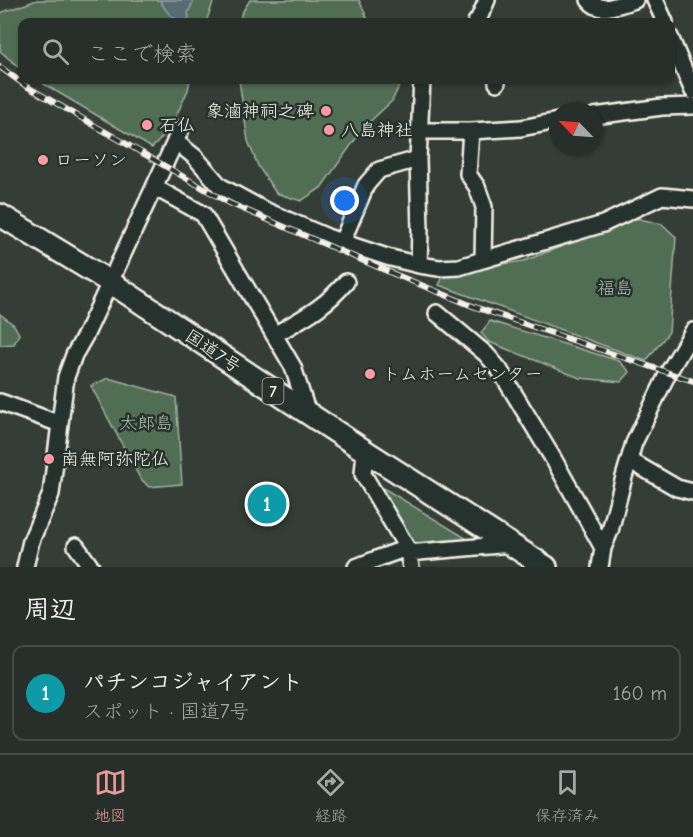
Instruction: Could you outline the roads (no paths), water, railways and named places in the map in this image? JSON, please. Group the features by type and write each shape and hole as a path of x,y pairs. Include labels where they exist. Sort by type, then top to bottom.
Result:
{"highway":[{"name":"国道7号","path":"0,215 110,282 308,414 546,567"}],"street":[{"path":"479,18 487,0"},
{"path":"589,0 593,6 603,9 635,0"},
{"path":"655,0 662,18"},
{"path":"675,49 693,91"},
{"path":"419,265 418,159 422,84"},
{"path":"603,115 662,107 693,106"},
{"path":"419,131 521,128 549,123"},
{"path":"471,131 468,174 477,187 484,207 483,260"},
{"path":"25,567 31,541 51,494 66,376 178,135 220,186 264,210 327,237 387,257 439,268 459,267 603,224 662,196 693,199"},
{"path":"342,242 366,185 372,177 379,170 418,159"},
{"path":"154,187 204,214 293,367 308,414"},
{"path":"274,335 319,308 345,282"},
{"path":"437,313 486,354 499,369 554,460 603,548"},
{"path":"600,567 603,548 610,531 634,443 693,331"},
{"path":"0,402 60,424"},
{"path":"365,451 363,474 409,556"},
{"path":"629,460 677,488 693,492"},
{"path":"357,567 379,558 511,544"},
{"path":"76,546 91,567"}],"water":[{"path":"160,0 194,0 188,13 188,18 175,18"}],"railway":[{"path":"0,67 18,80"},
{"path":"23,84 229,203 475,307 693,381"}],"place":[{"name":"象滷神祠之碑","path":"326,111"},
{"name":"石仏","path":"147,125"},
{"name":"八島神社","path":"329,130"},
{"name":"ローソン","path":"43,160"},
{"name":"トムホームセンター","path":"370,374"},
{"name":"南無阿弥陀仏","path":"49,459"},
{"name":"パチンコジャイアント","path":"267,504"}],"park label":[{"name":"福島","path":"615,288"},
{"name":"太郎島","path":"146,423"}]}
